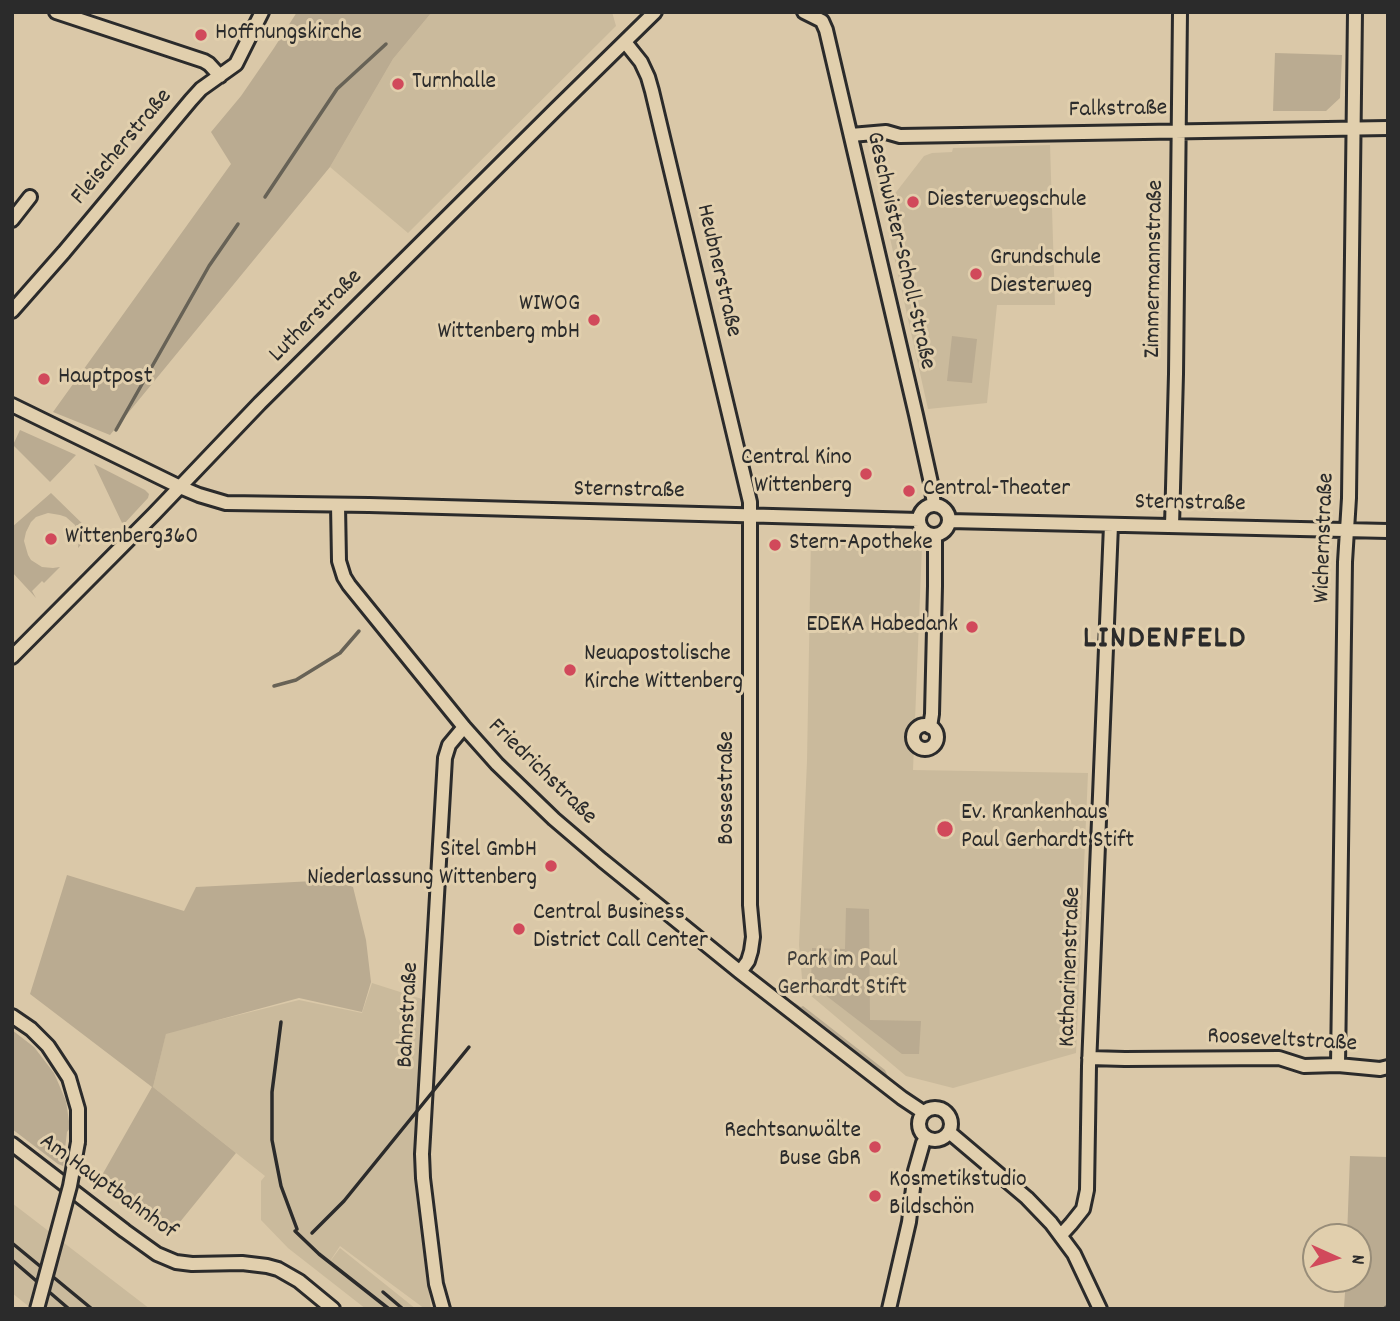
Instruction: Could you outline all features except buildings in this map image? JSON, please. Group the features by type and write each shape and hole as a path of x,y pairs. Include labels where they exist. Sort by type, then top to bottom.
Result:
{"street":[{"path":"56,12 204,61 220,76"},
{"name":"Fleischerstraße","path":"12,311 191,100 201,89 236,64 262,12"},
{"name":"Lutherstraße","path":"12,657 260,403 655,12"},
{"name":"Zimmermannstraße","path":"1172,526 1177,374 1180,12"},
{"name":"Wichernstraße","path":"1338,1065 1355,12"},
{"name":"Geschwister-Scholl-Straße","path":"809,13 825,25 916,415 931,483 933,505"},
{"name":"Heubnerstraße","path":"625,42 640,62 652,91 747,488 751,516"},
{"name":"Falkstraße","path":"851,135 886,132 900,136 1388,128"},
{"path":"12,220 30,197"},
{"path":"12,405 206,498 226,503 338,505"},
{"name":"Sternstraße","path":"338,505 919,520"},
{"name":"Friedrichstraße","path":"338,505 338,550 344,577 496,764 554,819 740,972 902,1098 923,1112 932,1108 944,1110 951,1120 949,1132 1027,1198 1061,1235 1080,1266 1100,1309"},
{"path":"933,505 944,510 949,521 944,532 934,536 923,531 919,520 923,510 933,505"},
{"name":"Bossestraße","path":"740,972 748,961 753,937 750,894 751,516"},
{"name":"Sternstraße","path":"949,521 1388,531"},
{"name":"Katharinenstraße","path":"1061,1235 1078,1216 1086,1198 1089,1058 1111,524"},
{"path":"930,727 934,536"},
{"name":"Bahnstraße","path":"443,1309 436,1284 423,1178 423,1142 444,758 449,745 464,727"},
{"path":"12,1016 40,1037 63,1067 76,1100 79,1120 70,1186 37,1309"},
{"name":"Rooseveltstraße","path":"1089,1058 1279,1058 1304,1066 1388,1067"},
{"path":"923,1112 919,1118 919,1126 926,1138 939,1139 949,1132"},
{"path":"889,1309 909,1222 917,1163 926,1138"},
{"name":"Am Hauptbahnhof","path":"12,1144 157,1254 176,1262 192,1264 242,1263 278,1269 333,1309"}],"shaded area":[{"path":"432,12 612,12 616,26 408,233 330,167 393,59"},
{"name":"Grundschule Diesterweg","path":"1050,145 1055,305 997,305 987,403 928,409 888,229 892,228 888,207 890,200 924,156 932,153 952,152 953,148"},
{"name":"Ev. Krankenhaus Paul Gerhardt Stift","path":"811,537 917,540 922,546 913,770 1088,773 1076,1053 953,1088 906,1076 803,989 799,945 807,761"},
{"path":"372,983 422,999 415,1176 431,1309 425,1309 340,1246 326,1267 340,1248 416,1309 366,1309 288,1248 261,1220 261,1181 265,1176 153,1087 166,1033 299,1000 362,1013"},
{"path":"12,1203 150,1309 32,1309 12,1293"}],"green space":[{"path":"297,12 432,12 393,59 330,167 110,435 53,412 231,164 211,132 241,96"},
{"path":"1275,53 1342,55 1340,98 1326,111 1273,111"},
{"path":"952,336 977,339 972,383 947,381"},
{"path":"20,430 76,455 50,482 13,445"},
{"path":"94,464 149,494 123,525"},
{"path":"51,493 92,533 78,548 79,538 75,525 66,517 48,513 31,522 24,541 31,560 42,567 60,567 32,591 36,598 12,572 12,527"},
{"path":"67,875 184,911 196,887 334,880 353,887 366,940 371,982 362,1012 299,998 166,1034 153,1087 236,1153 171,1233 97,1184 152,1087 30,994"},
{"name":"Park im Paul Gerhardt Stift","path":"846,908 869,909 870,1020 921,1021 919,1054 902,1054 811,984 812,948 845,949"},
{"path":"795,1003 803,1006 885,1070 889,1079 793,1006"},
{"path":"12,1030 34,1047 54,1073 66,1101 70,1128 67,1132 63,1166 12,1129"},
{"path":"1350,1156 1388,1157 1388,1309 1319,1309 1344,1307 1345,1293 1372,1293 1372,1223 1348,1223"}],"waterway":[{"path":"265,197 337,89 386,44"},
{"path":"116,430 209,266 238,224"},
{"path":"274,686 296,680 340,653 359,631"},
{"path":"1384,1309 1388,1306"}],"railway":[{"path":"281,1022 272,1092 272,1140 281,1186 297,1229"},
{"path":"312,1233 344,1201 469,1047"},
{"path":"295,1231 319,1254 389,1309"},
{"path":"12,1243 92,1309"},
{"path":"12,1260 69,1309"},
{"path":"383,1292 403,1309"}],"place":[{"name":"Hoffnungskirche","path":"201,35"},
{"name":"Turnhalle","path":"398,84"},
{"name":"Diesterwegschule","path":"913,202"},
{"name":"Grundschule Diesterweg","path":"976,274"},
{"name":"WIWOG Wittenberg mbH","path":"594,320"},
{"name":"Hauptpost","path":"44,379"},
{"name":"Central Kino Wittenberg","path":"866,474"},
{"name":"Central-Theater","path":"909,491"},
{"name":"Wittenberg360","path":"51,539"},
{"name":"Stern-Apotheke","path":"775,545"},
{"name":"EDEKA Habedank","path":"972,627"},
{"name":"Neuapostolische Kirche Wittenberg","path":"570,670"},
{"name":"Ev. Krankenhaus Paul Gerhardt Stift","path":"945,829"},
{"name":"Sitel GmbH Niederlassung Wittenberg","path":"551,866"},
{"name":"Central Business District Call Center","path":"519,929"},
{"name":"Rechtsanwälte Buse GbR","path":"875,1147"},
{"name":"Kosmetikstudio Bildschön","path":"875,1196"}],"district":[{"name":"LINDENFELD","path":"1165,642"}]}
